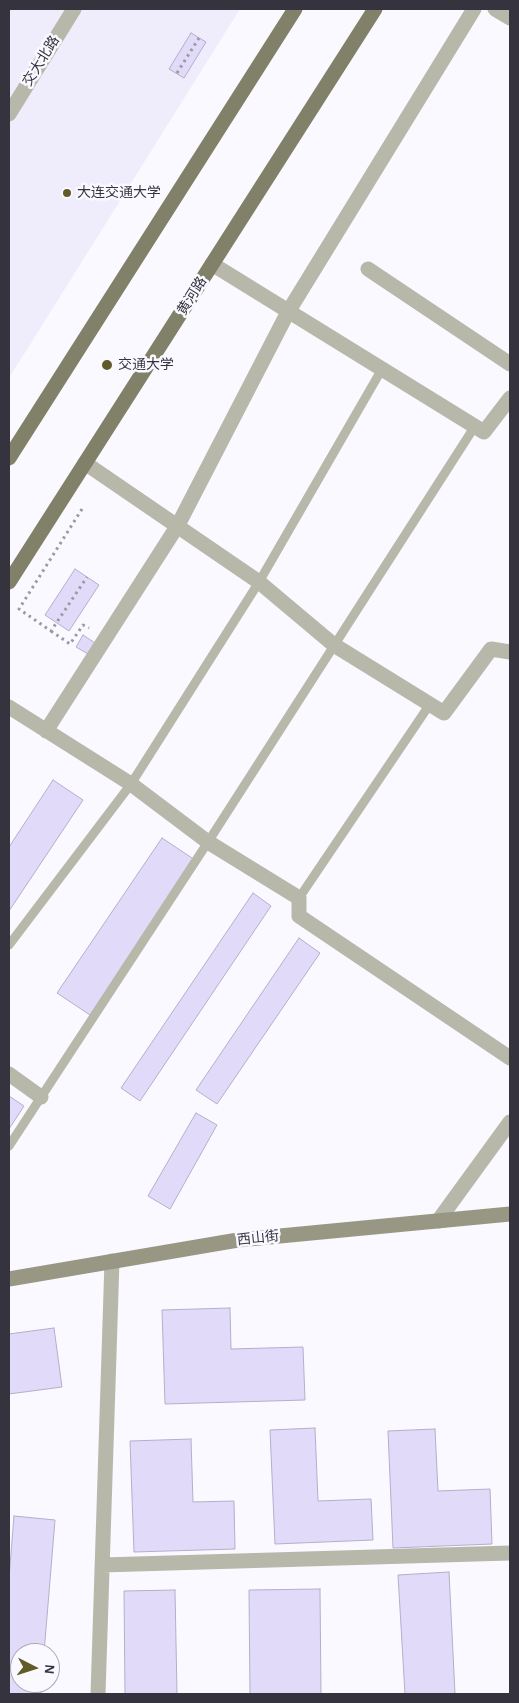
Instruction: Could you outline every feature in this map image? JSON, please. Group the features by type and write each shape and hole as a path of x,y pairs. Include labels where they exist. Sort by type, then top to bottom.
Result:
{"main road":[{"path":"9,458 295,9"},
{"name":"黄河路","path":"9,582 375,9"}],"street":[{"name":"交大北路","path":"9,114 74,9"},
{"path":"46,730 178,525 288,312 474,9"},
{"path":"495,9 510,18"},
{"path":"212,264 484,432 510,398"},
{"path":"368,269 510,364"},
{"path":"86,463 259,582 334,646 444,713 490,649 510,652"},
{"path":"9,707 131,784 208,842 299,898 299,916 510,1058"},
{"path":"9,1074 40,1098"},
{"path":"438,1221 510,1122"},
{"name":"西山街","path":"9,1279 238,1240 510,1214"},
{"path":"98,1694 112,1262"},
{"path":"102,1565 510,1553"}],"lane":[{"path":"9,944 131,784 259,582 382,369"},
{"path":"9,1146 208,842 475,426"},
{"path":"299,898 430,704"}],"path":[{"path":"177,74 199,38"},
{"path":"87,500 19,609 70,644 84,625 93,631"},
{"path":"51,631 87,577"}],"shaded area":[{"name":"大连交通大学","path":"9,9 240,9 9,378"}],"building":[{"path":"191,33 206,42 184,78 169,69"},
{"path":"75,569 99,585 69,631 45,615"},
{"path":"83,635 95,643 88,654 76,647"},
{"path":"53,780 83,800 9,911 9,847"},
{"path":"162,838 195,860 90,1015 57,993"},
{"path":"253,893 271,906 140,1101 121,1088"},
{"path":"299,938 320,953 217,1104 196,1090"},
{"path":"9,1096 24,1106 9,1129"},
{"path":"196,1113 217,1125 170,1209 148,1196"},
{"path":"230,1308 231,1349 303,1347 305,1400 165,1404 162,1310"},
{"path":"54,1328 62,1387 9,1394 9,1334"},
{"path":"315,1428 318,1501 371,1499 373,1540 275,1544 270,1430"},
{"path":"435,1429 438,1491 490,1489 492,1544 393,1548 388,1431"},
{"path":"191,1439 193,1502 234,1501 235,1549 134,1552 130,1441"},
{"path":"14,1516 55,1520 45,1643 10,1643 10,1693 41,1694 9,1694 9,1578"},
{"path":"449,1572 455,1694 405,1694 398,1575"},
{"path":"320,1589 321,1694 250,1694 249,1590"},
{"path":"175,1590 177,1694 125,1694 124,1591"}],"place":[{"name":"大连交通大学","path":"67,193"},
{"name":"交通大学","path":"107,365"}]}
